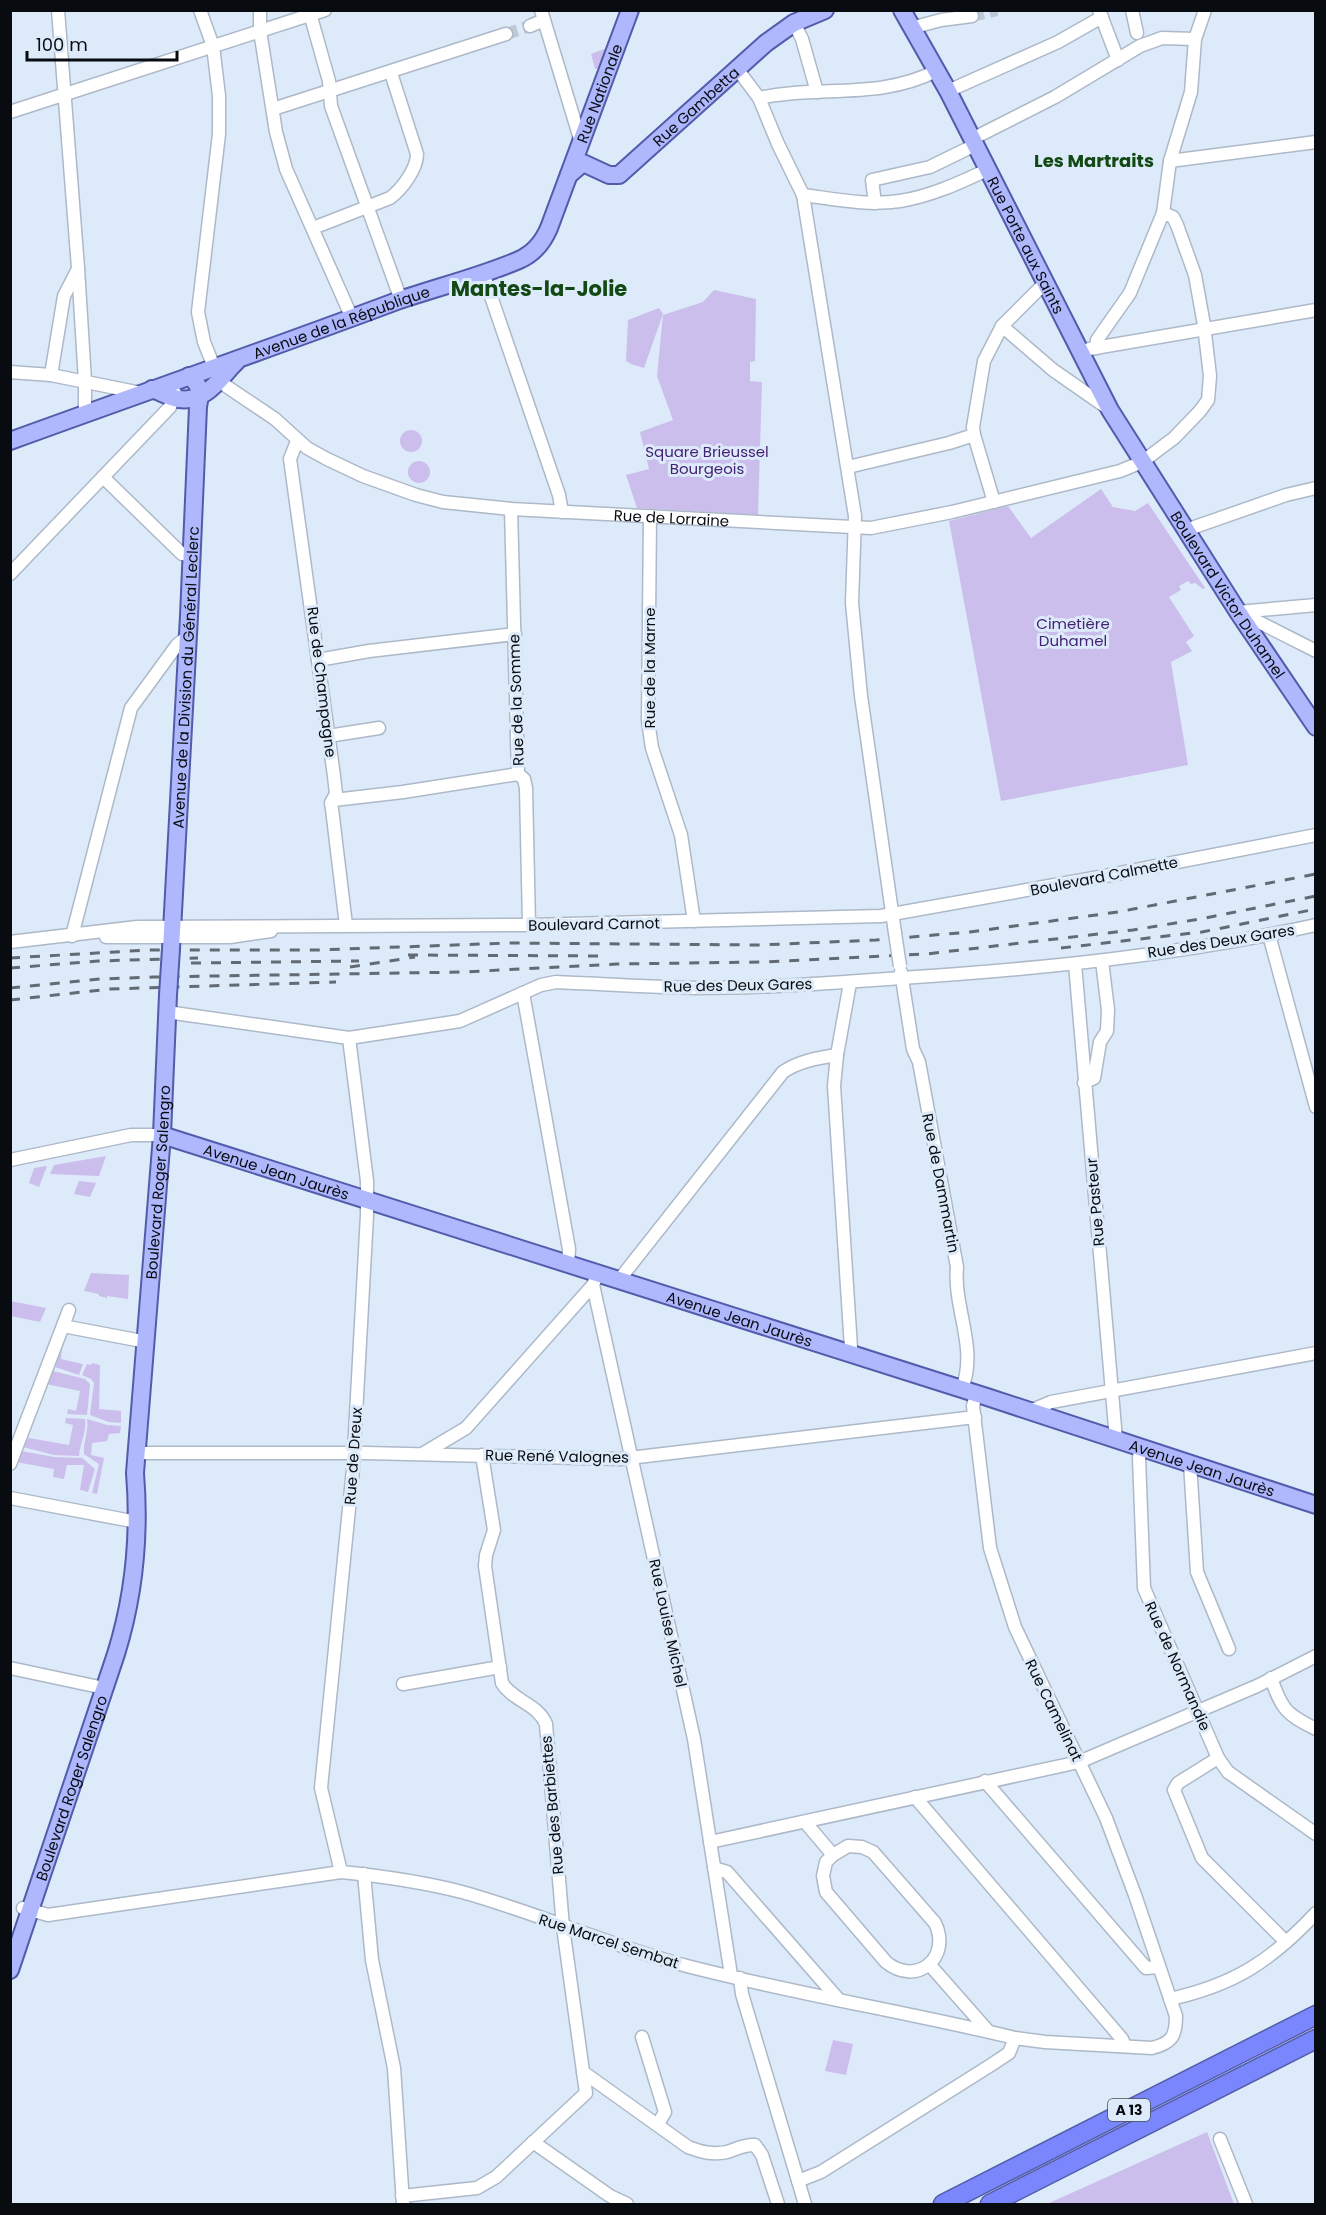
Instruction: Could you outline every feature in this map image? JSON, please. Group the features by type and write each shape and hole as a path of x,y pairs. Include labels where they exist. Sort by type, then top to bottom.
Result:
{"highway":[{"name":"A 13","path":"943,2205 1316,2015"},
{"name":"A 13","path":"990,2205 1316,2039"}],"main road":[{"name":"Rue Nationale","path":"581,151 630,10"},
{"name":"Rue Porte aux Saints","path":"902,10 910,28 948,91 1044,284 1088,350 1110,410 1142,462"},
{"name":"Rue Gambetta","path":"581,151 609,175 620,175 766,43 794,23 820,11"},
{"name":"Avenue de la République","path":"10,441 184,378 209,389 240,358 520,260 541,243 581,151"},
{"name":"Avenue de la Division du Général Leclerc","path":"167,1004 192,555 209,389 188,386 184,378"},
{"path":"146,391 174,398 209,389"},
{"name":"Boulevard Victor Duhamel","path":"1142,462 1238,612 1316,727"},
{"name":"Boulevard Roger Salengro","path":"10,1970 69,1766 100,1686 127,1606 135,1564 138,1503 148,1400 145,1368 162,1135 167,1004"},
{"name":"Avenue Jean Jaurès","path":"162,1135 568,1264 595,1279 620,1280 1316,1504"},
{"name":"Boulevard Roger Salengro","path":"10,1942 26,1909"}],"street":[{"path":"58,10 78,268 85,414"},
{"path":"200,10 213,46 219,96 219,134 198,312 209,389"},
{"path":"260,10 260,31 276,132 286,169 352,318"},
{"path":"10,112 325,10"},
{"path":"1132,10 1137,33"},
{"path":"1088,350 1130,294 1163,213 1170,160 1191,92 1194,39 1205,10"},
{"path":"310,13 329,81 329,95 367,209 401,300"},
{"path":"948,91 1058,42 1100,14 1118,60"},
{"path":"530,26 543,15 581,151"},
{"path":"910,28 940,20 972,16"},
{"path":"794,23 802,39 817,92"},
{"path":"273,109 329,95 506,34"},
{"path":"875,203 872,180 930,167 1140,46 1162,38 1194,39"},
{"name":"Rue de Dammartin","path":"738,70 759,98 803,195 855,516 852,603 861,696 900,972 913,1049 919,1062 957,1267 956,1279 966,1326 969,1392"},
{"path":"759,98 782,93 898,86 916,81 936,71"},
{"path":"313,228 367,209 393,203 396,194 413,170 417,162 417,154 391,73"},
{"path":"1170,160 1316,142"},
{"path":"803,195 875,203 900,201 939,191 987,170"},
{"name":"Rue de Lorraine","path":"209,389 275,419 297,441 345,469 407,492 443,502 511,509 871,528 994,502 1120,471 1142,462 1174,438 1200,411 1208,400 1210,375 1205,330 1194,275 1173,217 1163,213"},
{"path":"51,375 64,297 78,268"},
{"path":"483,273 559,495 562,512"},
{"path":"994,502 973,427 984,360 1002,326 1044,284"},
{"path":"1088,350 1316,310"},
{"path":"1002,326 1037,357 1110,410"},
{"path":"10,372 51,375 146,391"},
{"path":"10,574 170,407 184,378"},
{"path":"848,468 974,435"},
{"name":"Rue de Champagne","path":"297,441 290,459 313,610 334,776 336,794 332,809 346,925"},
{"path":"103,477 182,554 192,555"},
{"path":"1186,530 1286,495 1316,488"},
{"name":"Rue de la Somme","path":"511,509 518,774 524,779 526,797 529,925"},
{"name":"Rue de la Marne","path":"650,516 648,721 652,748 681,835 694,921"},
{"path":"1238,612 1316,605"},
{"path":"1271,629 1269,618 1273,609"},
{"path":"1238,612 1316,651"},
{"path":"318,660 369,651 515,634"},
{"path":"72,936 131,708 177,645 187,637"},
{"path":"328,736 379,729"},
{"path":"334,800 518,774"},
{"name":"Boulevard Calmette","path":"892,915 1316,835"},
{"name":"Boulevard Carnot","path":"10,942 137,927 172,938 296,926 529,925 892,915"},
{"name":"Rue des Deux Gares","path":"167,1004 349,1038 459,1022 541,985 556,982 698,988 850,983 900,972 946,976 1075,964 1269,935 1316,925"},
{"path":"1269,935 1316,1107"},
{"path":"1084,1083 1094,1078 1100,1042 1107,1031 1108,1010 1102,960"},
{"name":"Rue Pasteur","path":"1075,964 1116,1440"},
{"path":"850,983 834,1086 850,1354"},
{"path":"523,993 568,1249 568,1264"},
{"name":"Rue de Dreux","path":"341,1872 321,1788 354,1452 368,1200 349,1038"},
{"path":"620,1280 783,1072 793,1066 820,1057 837,1055"},
{"path":"11,1160 39,1152 131,1135 162,1135"},
{"path":"423,1453 466,1428 595,1279"},
{"name":"Rue Louise Michel","path":"595,1279 694,1739 714,1868 736,1976 805,2205"},
{"path":"10,1464 69,1310"},
{"path":"63,1326 147,1342"},
{"path":"1030,1412 1052,1402 1316,1353"},
{"name":"Rue Camelinat","path":"969,1392 975,1417 990,1548 1015,1627 1106,1818 1176,2016"},
{"name":"Rue René Valognes","path":"142,1453 354,1452 633,1458 975,1417"},
{"path":"464,1454 462,1440 466,1428"},
{"name":"Rue de Normandie","path":"1140,1448 1144,1588 1218,1758 1228,1772 1316,1834"},
{"name":"Rue des Barbiettes","path":"482,1455 494,1530 485,1566 502,1683 508,1693 542,1714 546,1724 563,1927 586,2093 533,2142"},
{"path":"1190,1464 1197,1572 1228,1648"},
{"path":"10,1498 137,1522"},
{"path":"710,1842 1079,1762 1198,1712 1316,1656"},
{"path":"403,1684 500,1666"},
{"path":"10,1668 100,1686"},
{"path":"1271,1678 1283,1709 1316,1729"},
{"path":"1218,1758 1178,1783 1174,1790 1202,1858 1286,1942"},
{"path":"985,1781 1146,1968 1159,1967"},
{"path":"915,1797 1122,2039 1125,2046"},
{"path":"805,1822 833,1855"},
{"path":"848,1846 862,1847 873,1852 938,1929 939,1948 935,1958 928,1964 920,1970 907,1972 895,1969 886,1962 826,1892 823,1876 826,1862 833,1855 848,1846"},
{"path":"714,1868 727,1872 839,2000"},
{"name":"Rue Marcel Sembat","path":"26,1909 48,1915 341,1872 364,1874 460,1892 631,1950 688,1966 1016,2038 1045,2042 1152,2048 1170,2039 1176,2031 1176,2016"},
{"path":"364,1874 372,1960 394,2067 403,2200 477,2188 496,2177 533,2142 608,2200 627,2205"},
{"path":"1170,1999 1203,1992 1235,1978 1286,1942 1316,1913"},
{"path":"928,1964 987,2031"},
{"path":"642,2037 665,2112 658,2124"},
{"path":"798,2181 821,2172 991,2066 1009,2053 1016,2038"},
{"path":"583,2072 688,2147 705,2153 727,2152 744,2144 755,2145 762,2155 778,2205"},
{"path":"1220,2139 1246,2205"}],"green space":[{"path":"607,48 600,68 595,69 591,54"},
{"name":"Square Brieussel Bourgeois","path":"714,290 756,299 755,361 750,362 750,381 762,382 758,515 637,508 626,475 649,469 640,432 673,420 657,376 663,315 703,302"},
{"path":"659,308 663,314 644,368 631,364 626,361 628,320"},
{"path":"411,430 419,433 422,441 419,449 411,452 403,449 400,441 403,433"},
{"path":"419,461 427,464 430,472 427,480 419,483 411,480 408,472 411,464"},
{"name":"Cimetière Duhamel","path":"1101,489 1113,507 1135,511 1148,503 1205,588 1188,581 1179,586 1181,590 1169,597 1194,636 1186,642 1192,651 1171,662 1188,765 1001,801 949,521 1008,506 1031,538"},
{"path":"106,1156 99,1176 50,1174 54,1165"},
{"path":"47,1166 39,1187 29,1183 34,1168"},
{"path":"79,1181 96,1183 90,1197 74,1194"},
{"path":"91,1273 129,1275 128,1299 107,1296 107,1298 84,1291"},
{"path":"10,1301 46,1308 40,1322 11,1316"},
{"path":"60,1349 62,1349 61,1359 83,1364 79,1375 55,1367"},
{"path":"87,1364 100,1365 99,1409 121,1411 121,1423 109,1422 90,1415 94,1383 82,1375"},
{"path":"53,1371 85,1379 90,1384 87,1415 67,1414 68,1409 76,1411 80,1391 46,1384"},
{"path":"66,1418 85,1419 79,1456 54,1455 23,1447 29,1438 69,1445 73,1425 65,1423"},
{"path":"87,1419 107,1425 121,1426 120,1433 109,1434 107,1441 92,1443 91,1455 104,1458 97,1494 92,1493 99,1464 84,1454"},
{"path":"21,1451 54,1457 82,1458 95,1469 88,1492 80,1490 84,1465 67,1465 64,1479 53,1477 54,1469 16,1462"},
{"path":"833,2040 853,2044 846,2075 825,2071"},
{"path":"1207,2132 1234,2204 1047,2204"}],"tunnel":[{"path":"972,16 997,10"},
{"path":"506,34 530,26"}],"railway":[{"path":"10,958 149,950 317,950 510,943 760,945 876,940 970,932 1118,912 1316,874"},
{"path":"10,988 100,979 153,977 463,972 617,964 762,962 926,954 1133,930 1316,896"},
{"path":"1061,948 1202,932 1316,909"},
{"path":"408,955 606,956"},
{"path":"350,967 415,957"},
{"path":"10,968 98,961 198,958"},
{"path":"191,963 359,961"},
{"path":"10,1000 110,989 336,982"}],"district":[{"name":"Les Martraits","path":"1094,160"},
{"name":"Mantes-la-Jolie","path":"539,288"}]}
